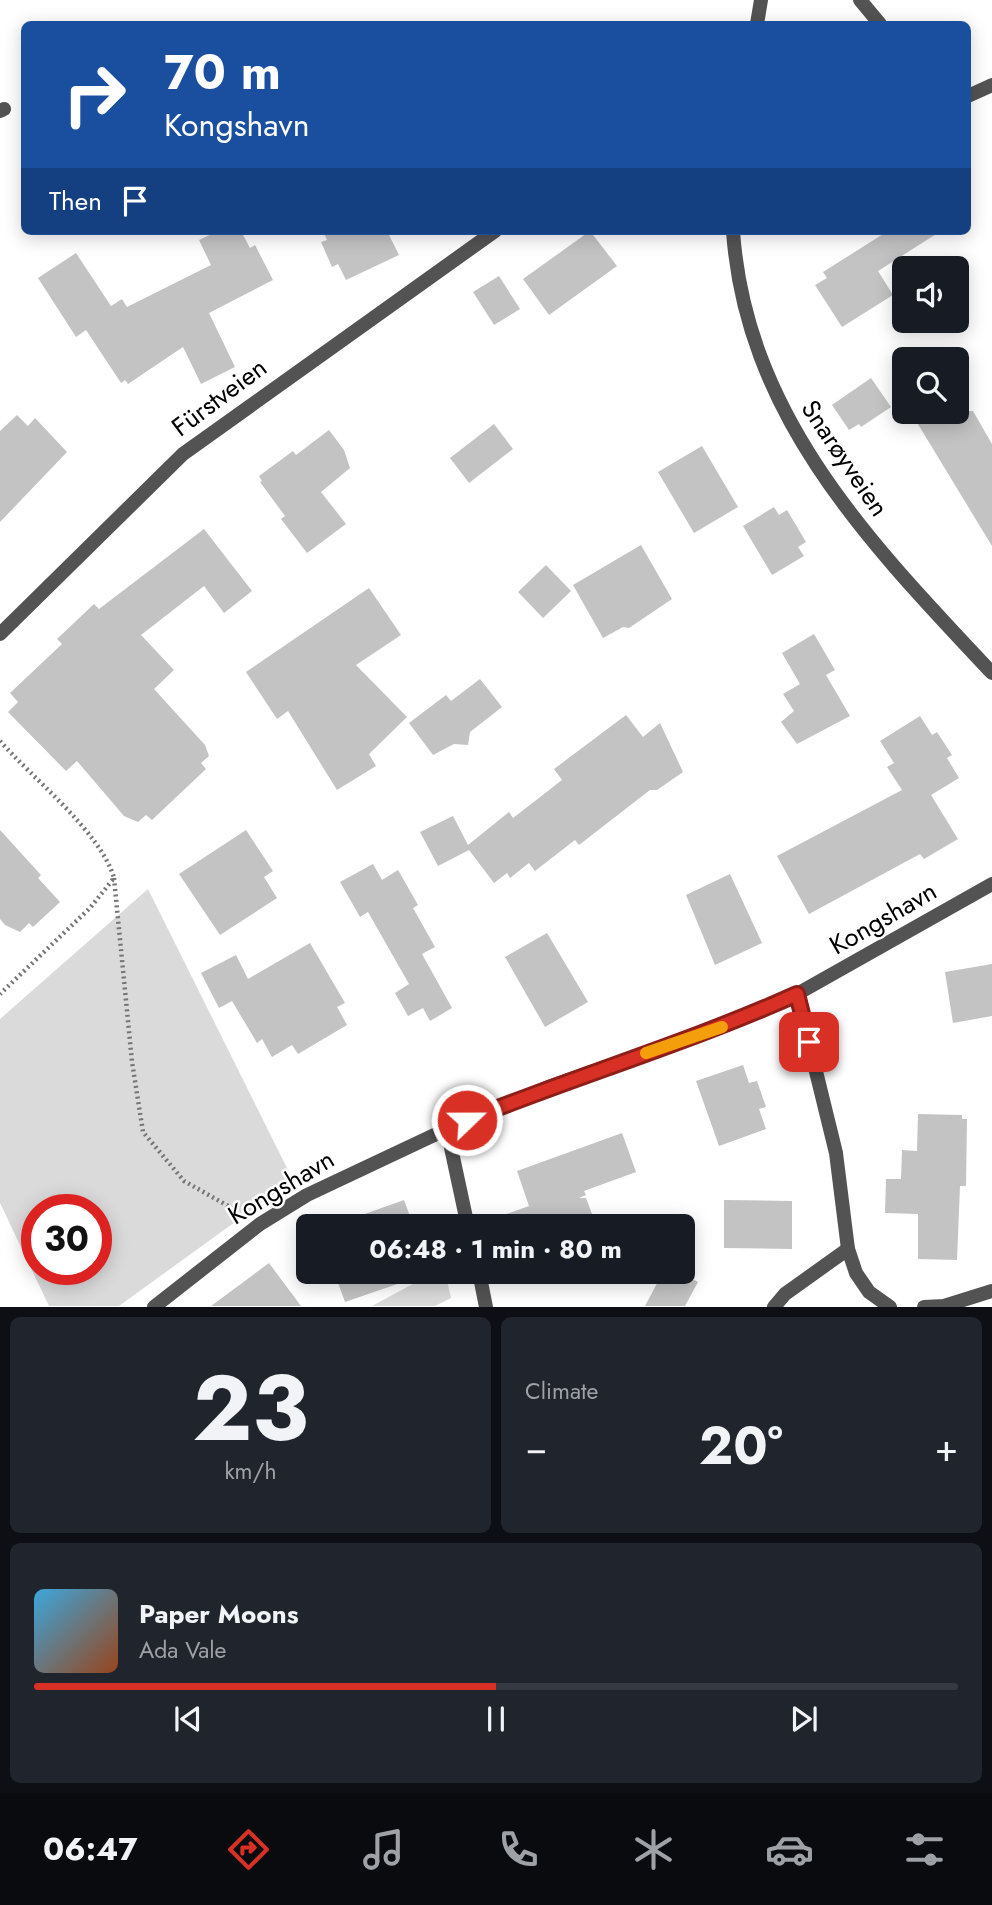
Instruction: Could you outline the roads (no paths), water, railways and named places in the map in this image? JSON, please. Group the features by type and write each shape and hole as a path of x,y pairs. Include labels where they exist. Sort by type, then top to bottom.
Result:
{"street":[{"path":"758,21 761,0"},
{"path":"860,0 878,21"},
{"path":"971,95 992,85"},
{"name":"Fürstveien","path":"0,634 183,454 489,235"},
{"name":"Snarøyveien","path":"734,235 743,298 753,339 784,414 822,474 877,546 992,673"},
{"name":"Kongshavn","path":"154,1307 260,1224 307,1195 447,1129 551,1086 734,1022 797,994 992,884"},
{"path":"797,994 836,1153 848,1249 856,1273 869,1292 890,1307"},
{"path":"447,1129 465,1214"},
{"path":"774,1307 785,1294 848,1249"},
{"path":"481,1284 486,1307"},
{"path":"923,1307 944,1306 992,1291"}]}
